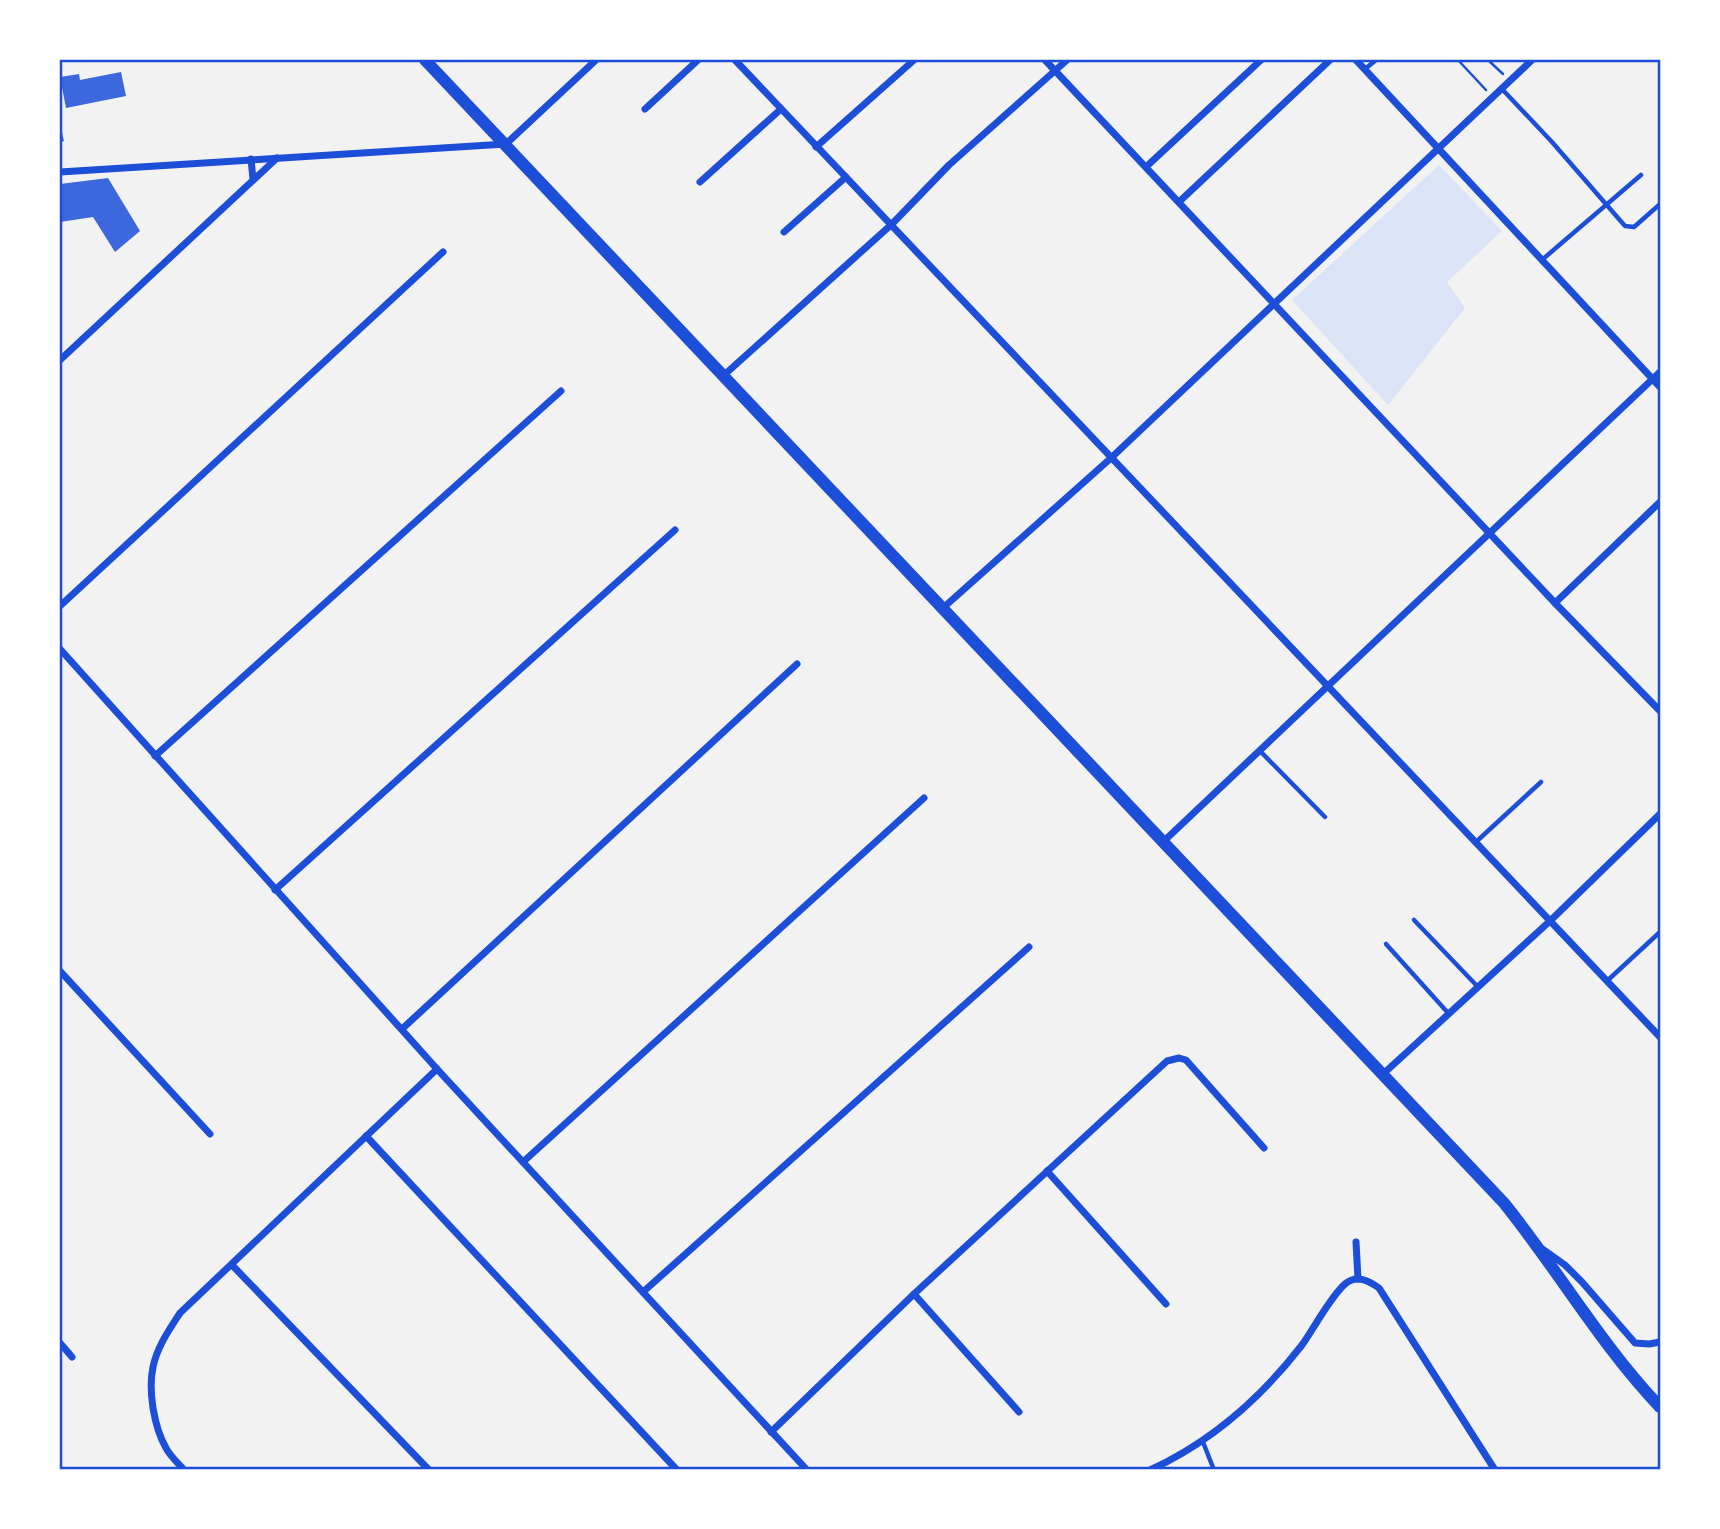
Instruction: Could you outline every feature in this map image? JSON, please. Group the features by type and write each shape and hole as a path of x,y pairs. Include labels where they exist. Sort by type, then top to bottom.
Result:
{"street":[{"path":"425,60 1504,1203 1537,1244 1587,1320 1661,1407"},
{"path":"60,172 506,144 596,60"},
{"path":"645,109 698,60"},
{"path":"735,60 1661,1037"},
{"path":"816,147 914,60"},
{"path":"1045,60 1555,603 1661,711"},
{"path":"722,376 892,224 950,165 1067,60"},
{"path":"1147,166 1261,60"},
{"path":"1180,201 1330,60"},
{"path":"1356,60 1661,387"},
{"path":"943,608 1111,458 1532,60"},
{"path":"699,182 781,109"},
{"path":"60,359 277,158"},
{"path":"251,159 253,179"},
{"path":"783,232 846,177"},
{"path":"60,606 443,252"},
{"path":"1164,841 1661,372"},
{"path":"155,756 561,391"},
{"path":"1555,603 1661,502"},
{"path":"275,890 675,530"},
{"path":"60,649 437,1069 807,1469"},
{"path":"402,1029 797,664"},
{"path":"523,1162 924,798"},
{"path":"1382,1075 1550,921 1661,814"},
{"path":"643,1292 1029,947"},
{"path":"60,971 210,1134"},
{"path":"771,1432 914,1294 1167,1061 1179,1058 1186,1060 1264,1148"},
{"path":"184,1469 168,1451 159,1434 153,1399 152,1368 162,1341 180,1313 437,1069"},
{"path":"366,1136 677,1469"},
{"path":"1047,1171 1166,1304"},
{"path":"1356,1242 1358,1279"},
{"path":"1537,1244 1573,1273 1635,1343 1661,1342"},
{"path":"232,1265 429,1469"},
{"path":"1150,1469 1203,1441 1259,1395 1301,1346 1344,1285 1358,1279 1368,1280 1379,1288 1495,1469"},
{"path":"914,1294 1019,1412"},
{"path":"60,1343 72,1357"}],"lane":[{"path":"1365,69 1376,60"},
{"path":"1502,89 1625,226 1630,228 1659,205"},
{"path":"1543,259 1642,175"},
{"path":"1260,751 1325,817"},
{"path":"1477,841 1541,782"},
{"path":"1414,920 1478,987"},
{"path":"1607,981 1661,932"},
{"path":"1385,944 1449,1014"},
{"path":"1203,1441 1214,1469"}],"path":[{"path":"1458,60 1493,97"},
{"path":"1488,60 1510,81"}],"shaded area":[{"path":"1439,165 1502,231 1447,282 1465,308 1388,405 1292,300"}],"building":[{"path":"121,72 126,96 66,108 60,77 79,74 80,80"},
{"path":"60,124 64,141 60,143"},
{"path":"108,178 140,231 115,252 93,217 60,222 60,184"}]}
